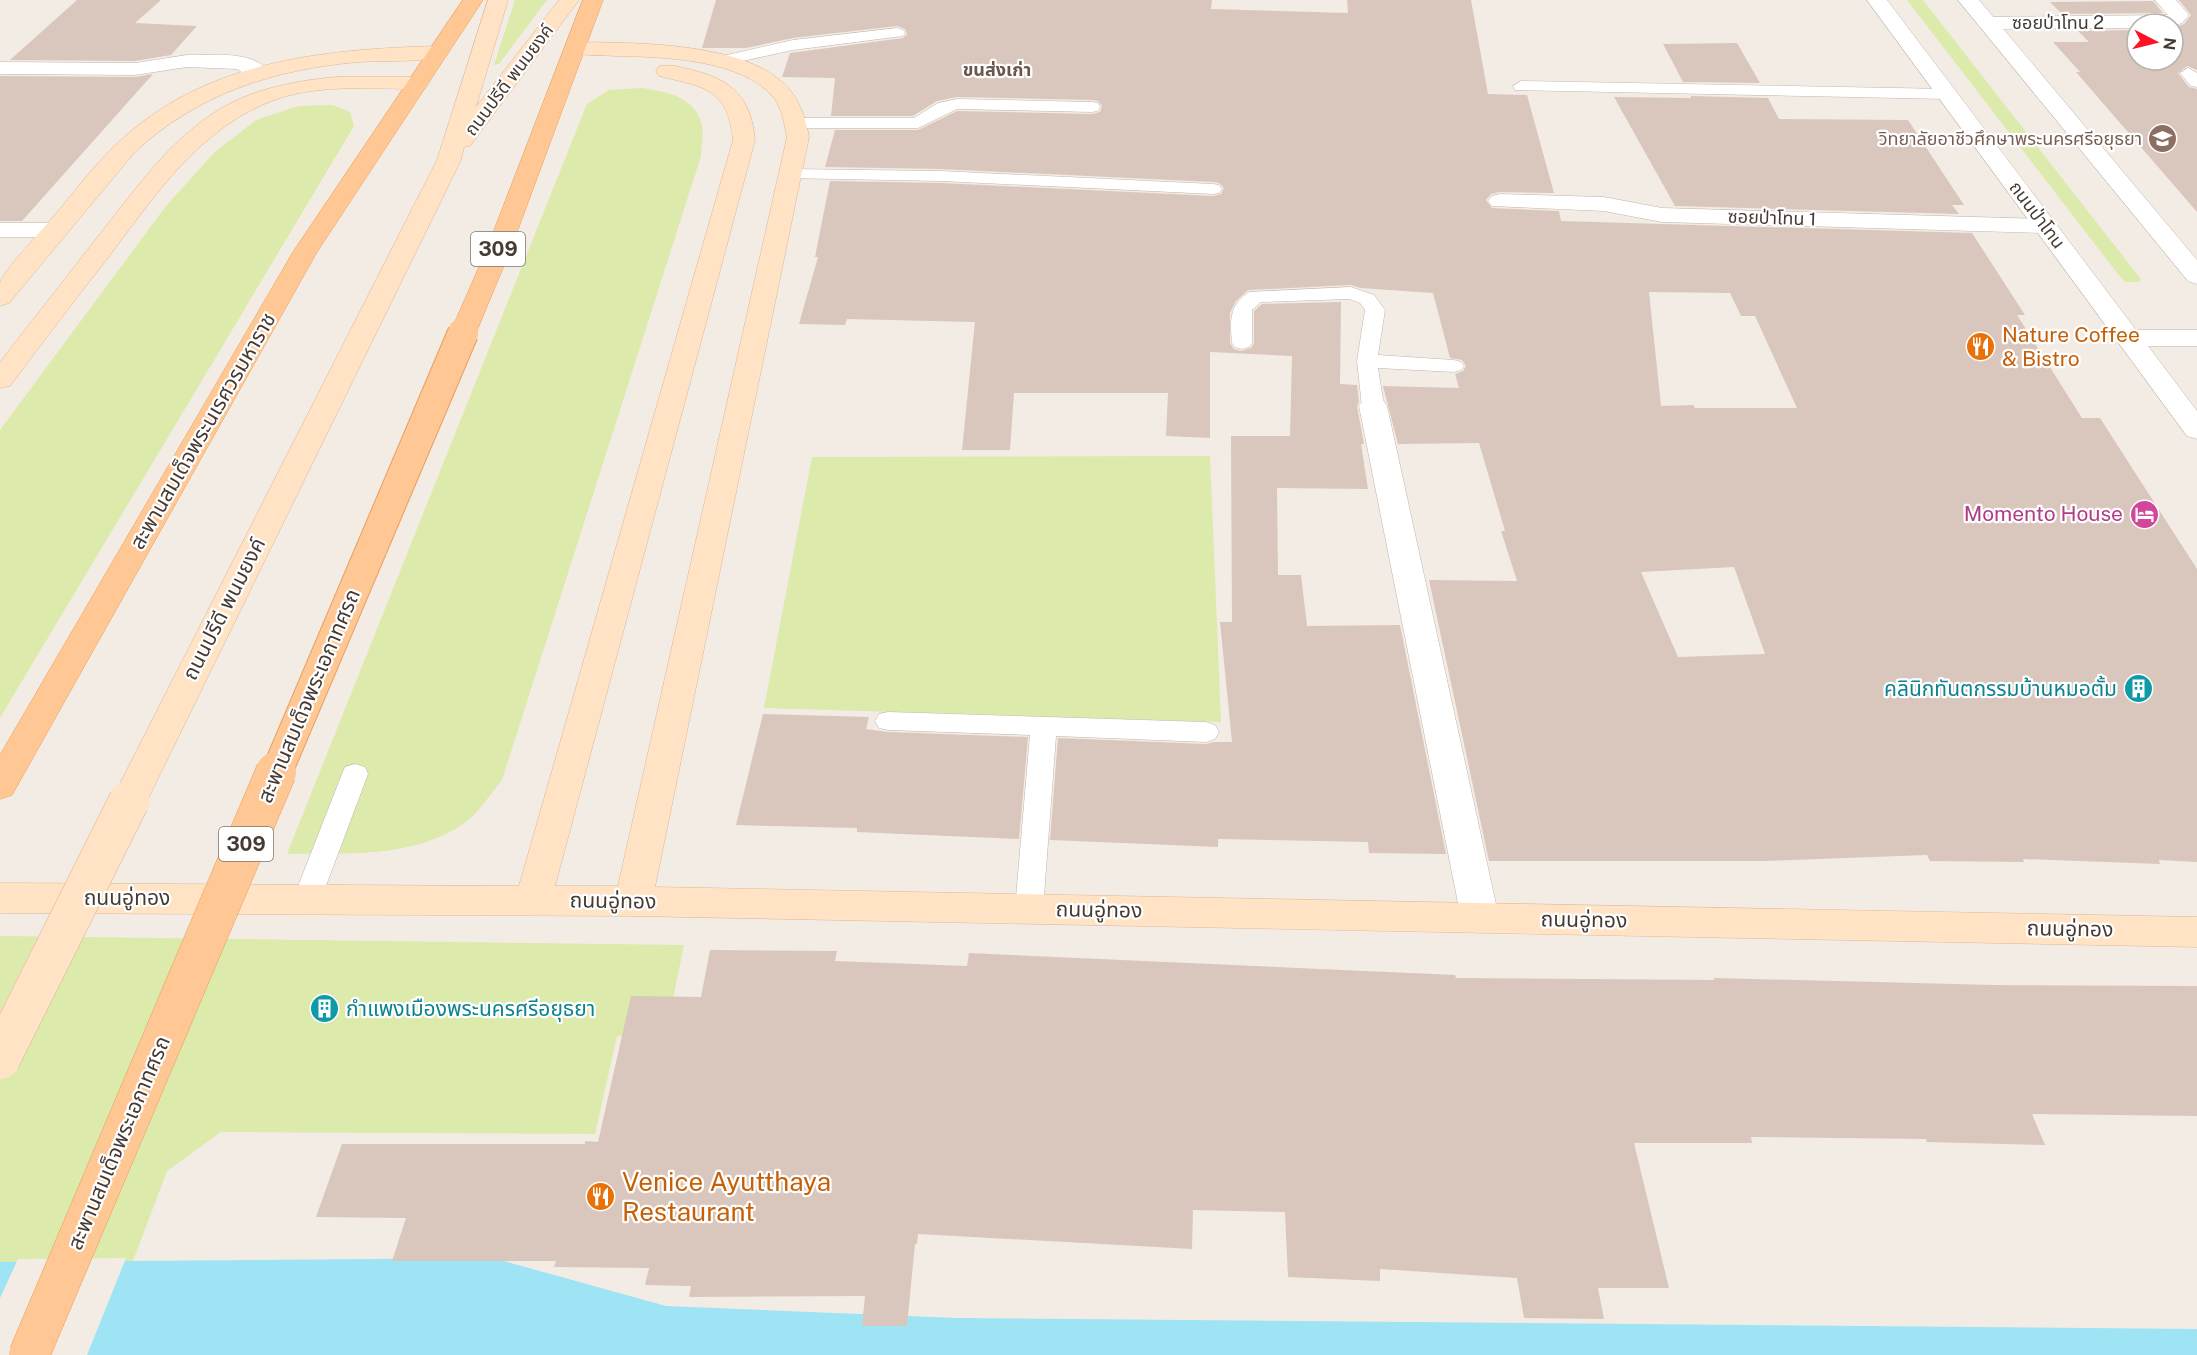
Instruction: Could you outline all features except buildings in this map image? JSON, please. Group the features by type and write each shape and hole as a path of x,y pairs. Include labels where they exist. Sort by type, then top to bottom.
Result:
{"main road":[{"path":"0,380 154,181 178,152 208,127 243,105 269,94 305,85 349,81 418,83 473,0"},
{"name":"ถนนปรีดี พนมยงค์","path":"0,1059 449,160 498,0"},
{"name":"ถนนปรีดี พนมยงค์","path":"449,160 569,0"},
{"name":"ถนนปรีดี พนมยงค์","path":"571,58 592,0"},
{"path":"0,297 104,171 145,131 187,103 259,73 291,63 324,58 438,52"},
{"path":"571,58 656,52 720,61 745,69 781,92 793,112 798,137 633,901"},
{"path":"533,900 744,140 741,115 728,95 713,84 690,75 571,58"},
{"name":"สะพานสมเด็จพระเอกาทศรถ","path":"29,1355 498,251 571,58"},
{"name":"สะพานสมเด็จพระนเรศวรมหาราช","path":"0,786 305,252 418,83"},
{"name":"ถนนอู่ทอง","path":"0,898 633,901 2197,932"}],"street":[{"name":"ถนนป่าโทน","path":"1877,0 2197,430"},
{"path":"1968,0 2197,276"},
{"name":"ซอยป่าโทน 2","path":"1987,23 2166,22 2175,19 2178,15 2165,0"},
{"path":"0,68 135,69 198,62 242,63 259,73"},
{"name":"ซอยป่าโทน 1","path":"1500,201 1604,204 1662,215 2045,226"},
{"path":"0,230 56,230"},
{"path":"2128,338 2197,338"},
{"path":"1373,406 1404,542 1480,918"}],"lane":[{"path":"720,61 793,45 897,33"},
{"path":"1521,86 1947,94"},
{"path":"795,123 918,123 944,107 957,104 1092,107"},
{"path":"790,174 963,176 1213,189"},
{"path":"1242,343 1241,310 1245,302 1256,296 1351,293 1367,299 1375,310 1367,361 1373,406"},
{"path":"1367,361 1454,366"},
{"path":"888,721 1206,732"},
{"path":"1029,909 1044,727"},
{"path":"307,899 355,774"}],"green space":[{"path":"515,0 547,0 499,64 494,65"},
{"path":"1907,0 1923,0 2140,278 2140,282 2126,282 2121,278"},
{"path":"641,88 679,97 694,108 702,126 701,156 502,780 471,818 446,834 425,842 380,852 287,854 587,104 609,90"},
{"path":"332,105 350,112 354,126 0,718 0,430 166,206 215,152 256,120 299,106"},
{"path":"1210,456 1221,722 764,708 812,457"},
{"path":"0,936 684,945 665,1037 617,1036 595,1134 221,1132 167,1171 133,1261 0,1262"}],"water":[{"path":"493,1258 666,1306 957,1318 2197,1329 2197,1355 0,1355 0,1262"}],"pier":[{"path":"126,1258 87,1355 0,1355 0,1298 18,1259"}],"place":[{"name":"วิทยาลัยอาชีวศึกษาพระนครศรีอยุธยา","path":"2163,139"},
{"name":"Nature Coffee & Bistro","path":"1981,347"},
{"name":"Momento House","path":"2144,514"},
{"name":"คลินิกทันตกรรมบ้านหมอตั้ม","path":"2138,689"},
{"name":"กำแพงเมืองพระนครศรีอยุธยา","path":"325,1009"},
{"name":"Venice Ayutthaya Restaurant","path":"601,1197"}],"district":[{"name":"ขนส่งเก่า","path":"997,70"}]}
